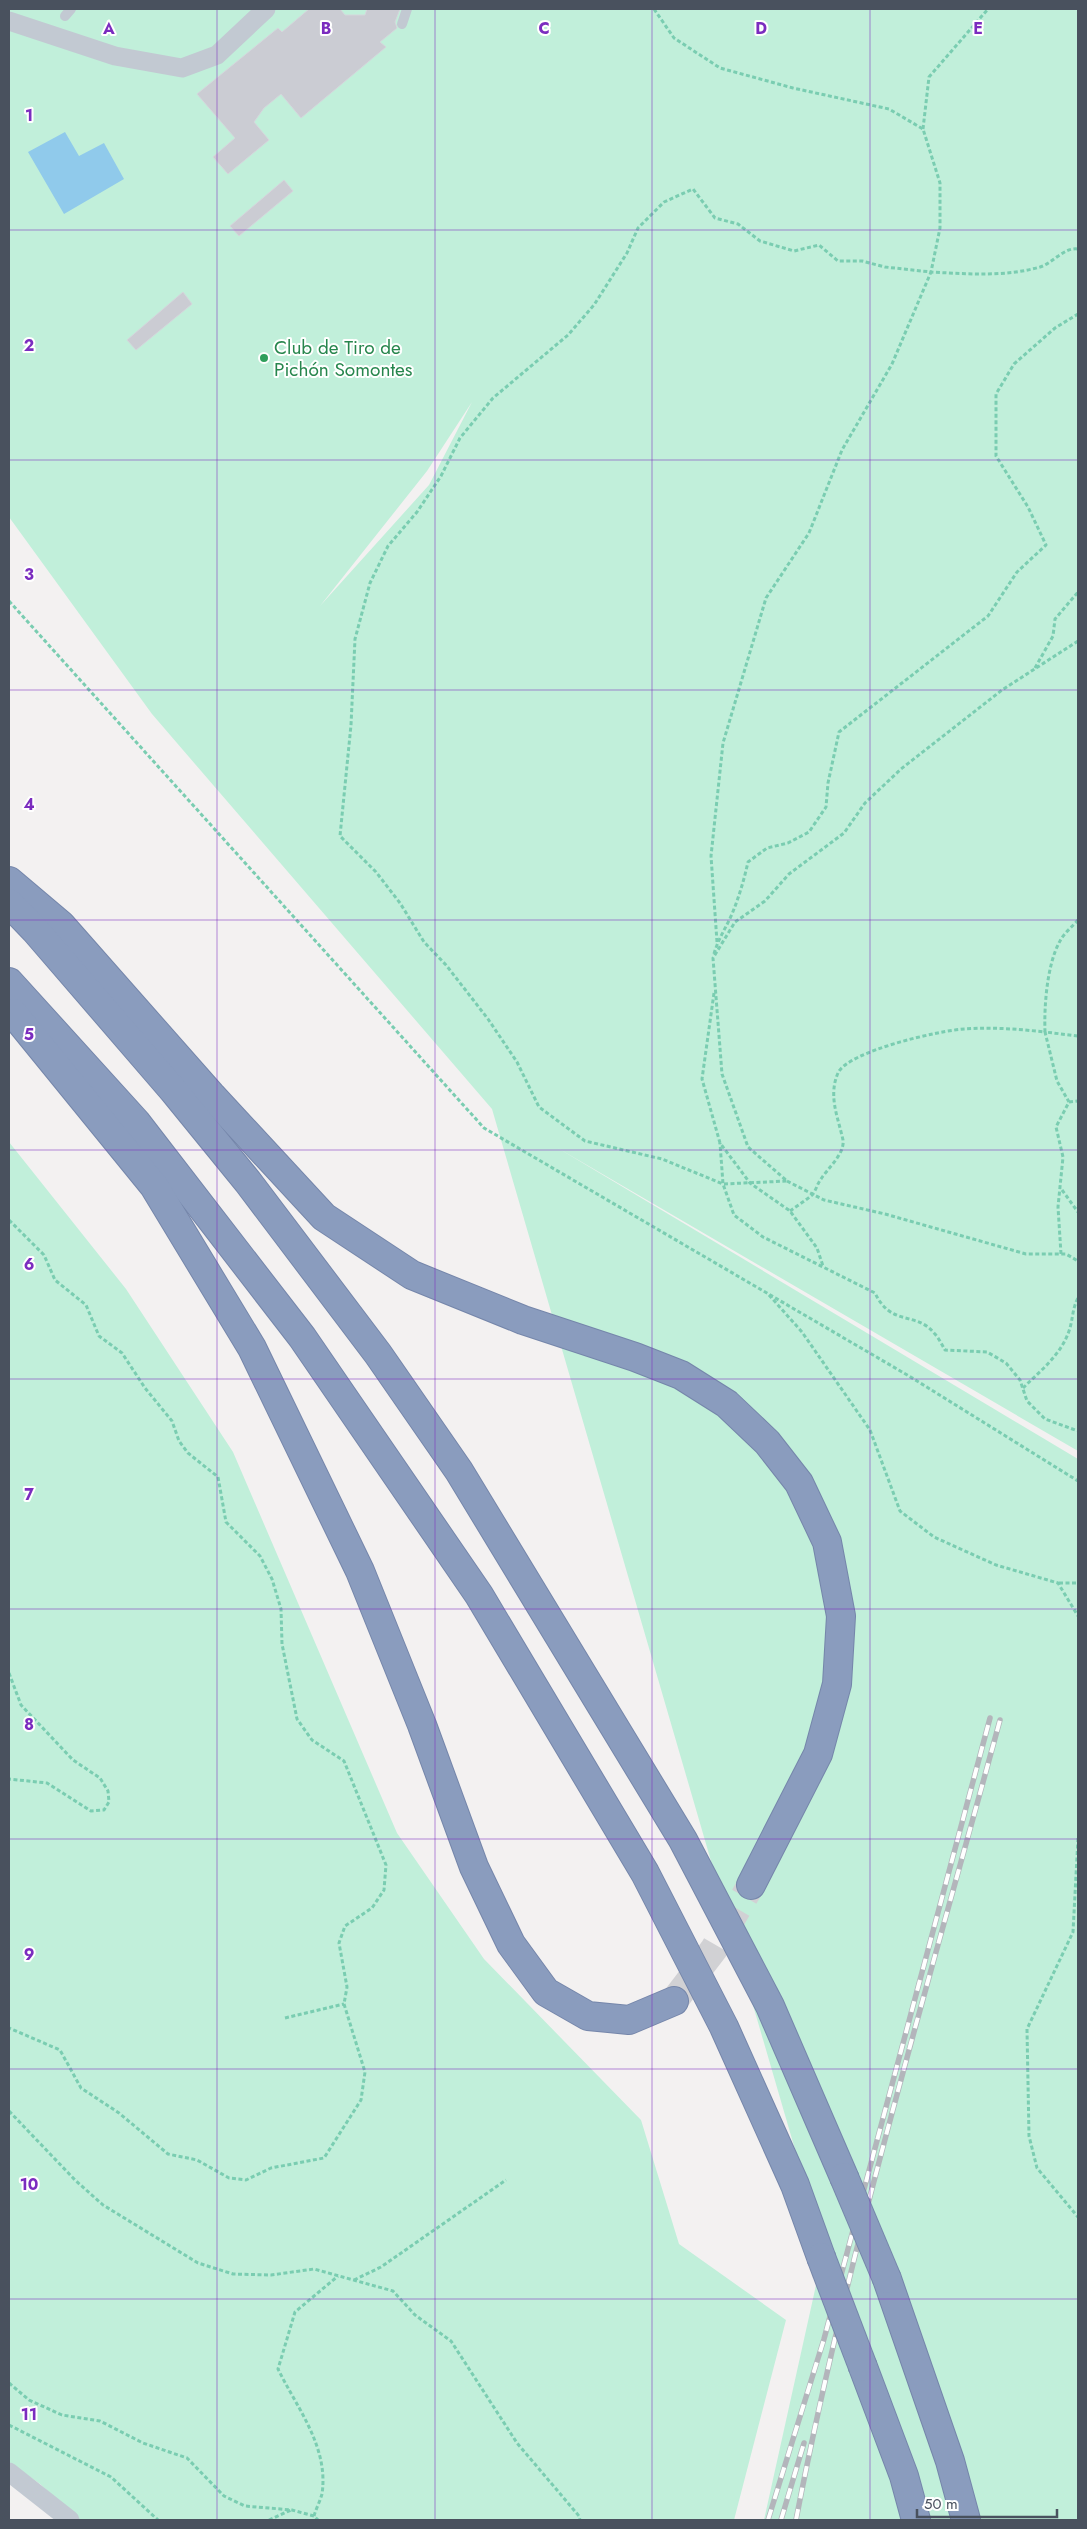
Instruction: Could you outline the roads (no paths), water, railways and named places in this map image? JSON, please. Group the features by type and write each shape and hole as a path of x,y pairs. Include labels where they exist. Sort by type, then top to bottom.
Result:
{"highway":[{"path":"9,881 61,925 211,1094 324,1217 412,1275 523,1320 635,1357 681,1375 727,1404 766,1442 798,1483 827,1542 841,1616 837,1684 818,1754 751,1885"},
{"path":"9,903 35,930 173,1090 248,1182 378,1354 459,1471 683,1840 770,2006 888,2279 950,2460 966,2520"},
{"path":"9,982 136,1122 302,1337 479,1595 645,1873 724,2027 795,2185 904,2476 916,2520"},
{"path":"9,1008 154,1186 252,1348 360,1571 422,1724 474,1867 511,1944 546,1992 588,2016 629,2020 674,2001"}],"street":[{"path":"9,21 116,56 182,68 217,55 266,9"},
{"path":"9,2472 70,2520"}],"lane":[{"path":"402,24 407,9"}],"water":[{"path":"65,132 79,156 104,143 124,179 64,214 28,152"}],"tunnel":[{"path":"674,2001 714,1949 751,1885"}],"railway":[{"path":"768,2520 824,2339 990,1718"},
{"path":"796,2520 817,2419 864,2218 1000,1720"},
{"path":"781,2520 804,2443"}],"place":[{"name":"Club de Tiro de Pichón Somontes","path":"264,358"}]}
